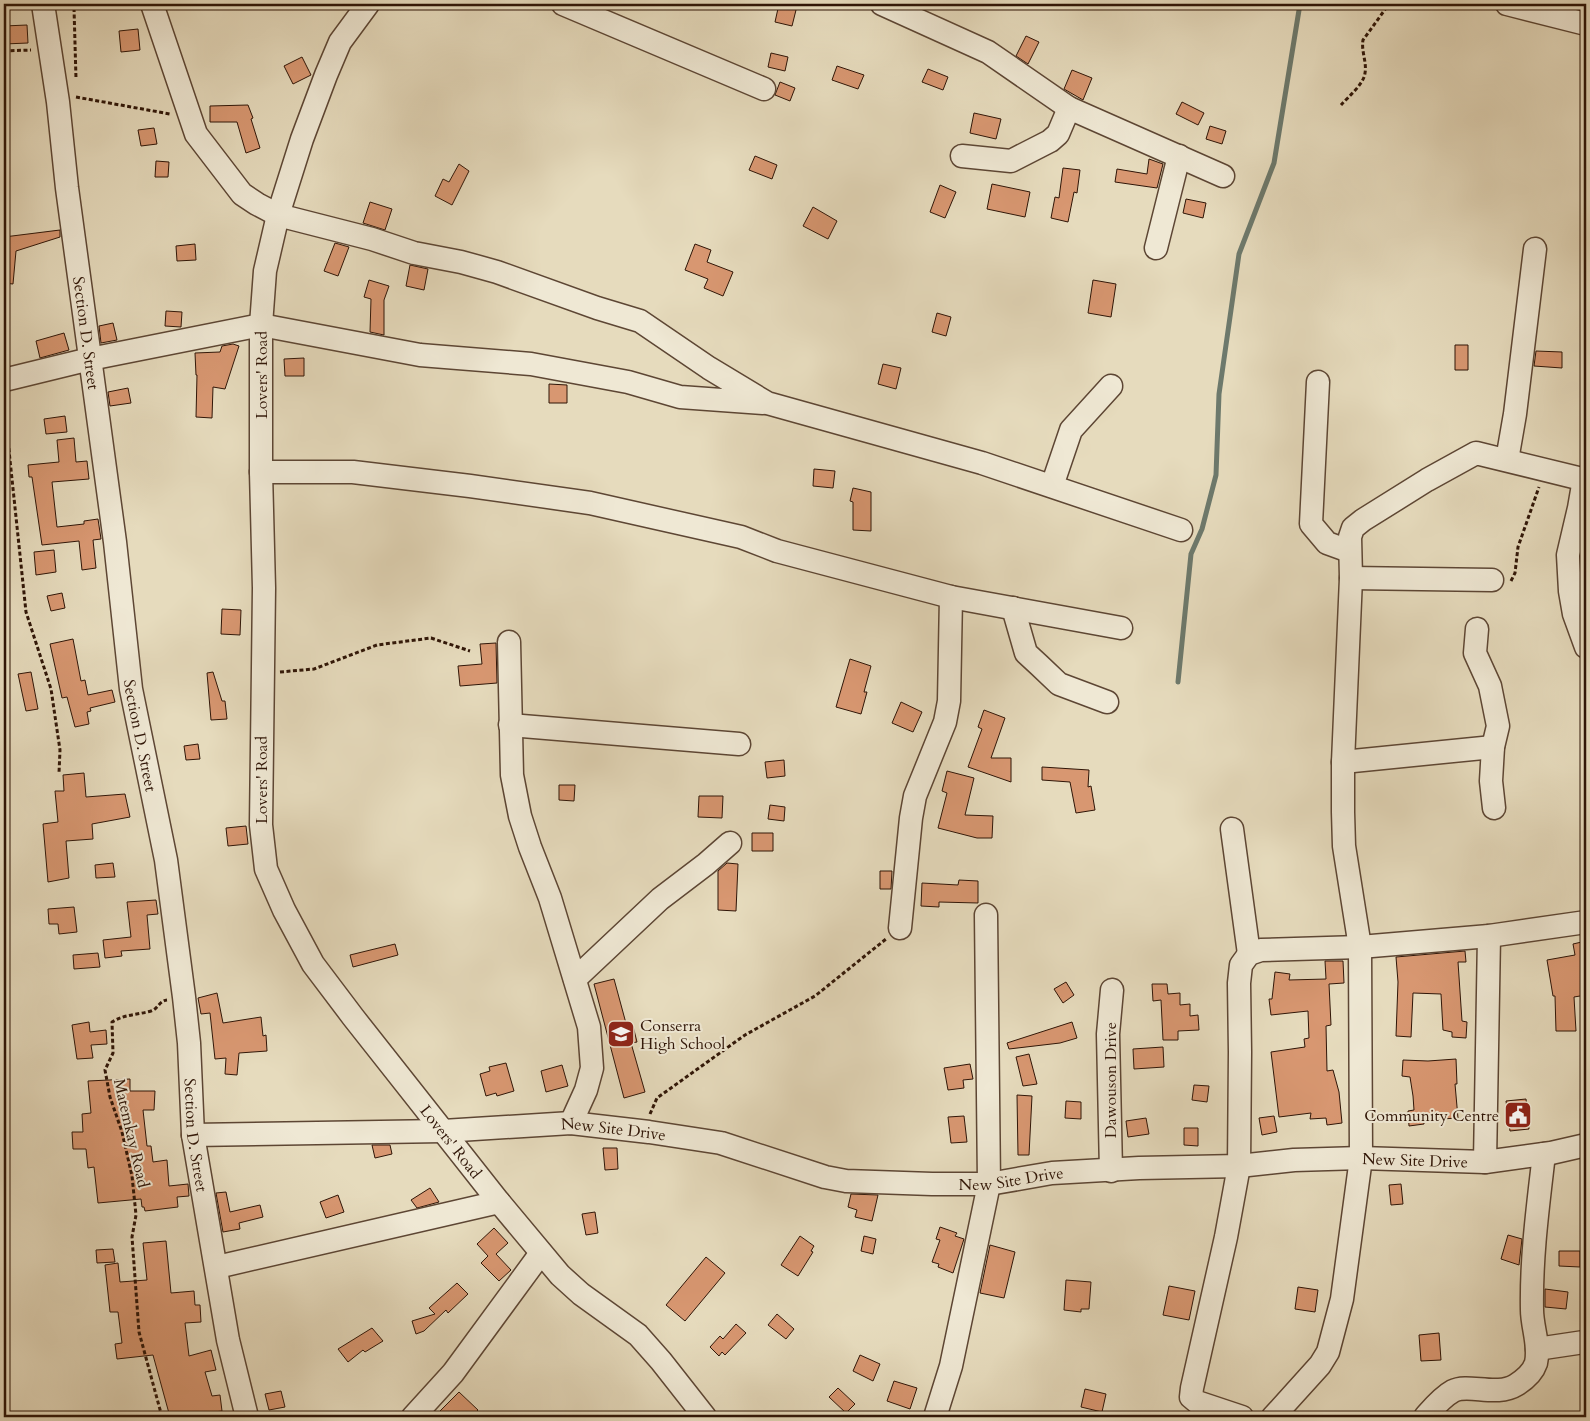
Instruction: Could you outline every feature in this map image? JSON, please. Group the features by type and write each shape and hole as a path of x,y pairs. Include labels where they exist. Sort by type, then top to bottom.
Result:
{"street":[{"name":"Section D. Street","path":"44,4 115,542 131,689 166,860 189,1043 193,1135 228,1340 247,1417"},
{"path":"152,4 188,117 196,134 242,194 257,204 278,215 414,253 461,262 497,272 597,308 640,321 710,368 767,403"},
{"name":"Lovers' Road","path":"368,4 340,42 302,138 278,215 265,271 261,325 261,472 264,588 260,825 266,869 284,910 313,964 352,1017 499,1202 560,1275 581,1294 638,1335 705,1417"},
{"path":"563,4 764,89"},
{"path":"882,4 988,52 1069,108 1223,176"},
{"path":"1507,4 1586,24"},
{"path":"962,156 1011,161 1058,134 1069,108"},
{"path":"1156,248 1179,156"},
{"path":"1507,460 1515,414 1535,248"},
{"path":"4,380 90,359 261,325 420,355 531,364 628,382 680,397 767,403 982,463 1181,530"},
{"path":"1318,382 1311,524 1326,543 1349,551"},
{"path":"1052,486 1071,430 1111,386"},
{"path":"1273,1417 1320,1365 1328,1352 1342,1299 1361,1158 1360,947 1344,846 1343,762 1351,578 1349,551 1353,528 1435,475 1476,453 1585,480 1568,555 1570,591 1574,614 1586,647"},
{"path":"261,472 353,472 590,503 741,536 777,551 951,597 1121,628"},
{"path":"1351,578 1492,580"},
{"path":"900,928 911,818 916,796 945,722 950,701 951,597"},
{"path":"1013,608 1026,652 1039,666 1058,684 1107,702"},
{"path":"1477,629 1475,652 1490,686 1498,726 1493,747 1490,781 1494,808"},
{"path":"509,642 512,776 520,816 550,898 589,1027 592,1068 586,1090 571,1123"},
{"path":"510,725 739,744"},
{"path":"1343,762 1493,747"},
{"path":"1232,829 1249,954"},
{"path":"575,979 660,899 730,843"},
{"path":"935,1417 951,1366 989,1184 986,915"},
{"path":"1242,1417 1197,1402 1191,1397 1226,1237 1239,1166 1240,1052 1238,984 1241,965 1249,954 1260,950 1360,947 1489,936 1586,922"},
{"path":"1485,1162 1489,936"},
{"name":"Dawouson Drive","path":"1111,1171 1108,1034 1112,990"},
{"name":"New Site Drive","path":"193,1135 443,1131 571,1123 721,1143 825,1177 846,1181 932,1184 989,1184 1052,1173 1139,1168 1239,1166 1294,1160 1361,1158 1485,1162 1544,1154 1586,1144"},
{"path":"1425,1417 1452,1391 1461,1389 1484,1391 1514,1387 1526,1378 1535,1365 1537,1349 1532,1312 1534,1245 1544,1154"},
{"path":"217,1267 499,1202"},
{"path":"413,1417 453,1373 541,1253"},
{"path":"1537,1349 1586,1343"}],"path":[{"path":"1341,105 1363,78 1365,73 1363,40 1389,4"},
{"path":"74,8 76,87"},
{"path":"4,51 50,49"},
{"path":"58,102 76,97 188,117"},
{"path":"4,403 26,612 51,689 60,750 59,773"},
{"path":"1492,580 1505,582 1511,580 1515,573 1518,547 1545,469"},
{"path":"262,674 314,668 377,645 431,638 470,651"},
{"path":"649,1132 650,1114 657,1098 745,1035 815,996 900,928"},
{"name":"Matemkay Road","path":"162,1417 139,1332 132,1237 136,1215 132,1176 122,1132 110,1097 105,1070 113,1054 112,1022 121,1016 154,1011 163,1001 184,997"}],"building":[{"path":"779,4 797,6 792,26 775,22"},
{"path":"27,25 28,43 4,44 4,26"},
{"path":"138,29 140,50 121,52 119,31"},
{"path":"1026,36 1039,42 1028,64 1016,56"},
{"path":"771,53 788,57 785,71 768,67"},
{"path":"302,57 311,75 293,84 284,66"},
{"path":"837,66 864,75 858,89 832,80"},
{"path":"928,69 948,77 943,90 922,82"},
{"path":"1072,70 1092,78 1083,100 1064,89"},
{"path":"780,82 795,88 790,101 775,95"},
{"path":"1182,102 1204,113 1198,125 1176,114"},
{"path":"248,105 260,148 246,153 237,122 210,122 210,106"},
{"path":"974,113 1001,119 996,139 970,133"},
{"path":"1210,126 1226,131 1222,144 1206,139"},
{"path":"154,128 157,144 141,146 138,130"},
{"path":"755,156 777,165 772,179 749,170"},
{"path":"1149,159 1163,164 1157,188 1115,182 1117,169 1147,174"},
{"path":"156,161 169,162 168,177 155,177"},
{"path":"459,164 469,171 452,205 435,196 443,179 449,182"},
{"path":"1063,168 1080,170 1077,193 1074,192 1068,222 1051,218 1055,197 1059,198"},
{"path":"992,184 1030,192 1025,217 987,209"},
{"path":"940,185 956,192 945,218 930,212"},
{"path":"1186,199 1206,203 1203,218 1183,213"},
{"path":"370,202 392,209 385,230 363,223"},
{"path":"813,207 837,221 828,239 803,226"},
{"path":"60,230 60,237 16,251 13,284 4,283 4,237"},
{"path":"335,243 349,247 338,276 324,271"},
{"path":"195,244 196,260 177,261 176,246"},
{"path":"695,244 711,250 707,262 733,272 723,296 704,288 708,279 685,270"},
{"path":"410,265 428,269 424,290 406,286"},
{"path":"369,280 389,286 384,300 384,335 370,332 371,299 364,297"},
{"path":"1093,280 1116,284 1111,317 1088,313"},
{"path":"166,311 182,312 181,327 165,326"},
{"path":"937,313 951,317 946,336 932,332"},
{"path":"113,323 117,340 101,343 99,326"},
{"path":"64,333 69,350 40,358 36,341"},
{"path":"233,344 239,346 225,389 213,387 212,418 196,417 197,375 195,353 220,352 222,346"},
{"path":"1455,345 1468,345 1468,370 1455,370"},
{"path":"1536,351 1562,352 1562,368 1534,366"},
{"path":"304,358 304,376 285,376 284,359"},
{"path":"883,364 901,368 896,389 878,384"},
{"path":"549,384 567,385 567,403 549,403"},
{"path":"128,388 131,403 110,406 108,392"},
{"path":"65,416 67,432 46,434 44,419"},
{"path":"74,438 76,462 87,461 89,479 52,482 57,527 84,524 84,521 98,519 101,539 93,540 96,568 82,570 79,541 42,545 32,477 29,477 28,465 59,462 57,440"},
{"path":"814,469 835,471 833,488 813,486"},
{"path":"853,488 871,492 871,531 853,530 853,502 850,501"},
{"path":"54,550 56,572 36,575 34,552"},
{"path":"62,593 65,608 51,611 47,596"},
{"path":"222,609 241,610 240,635 221,634"},
{"path":"73,639 81,681 85,680 88,695 112,690 115,702 90,708 91,711 87,712 89,724 75,727 67,697 62,698 50,644"},
{"path":"496,643 497,683 460,686 458,666 482,664 480,644"},
{"path":"850,659 871,666 864,692 867,692 861,714 836,707"},
{"path":"31,672 38,709 26,711 18,674"},
{"path":"213,672 222,701 225,701 227,719 211,720 207,673"},
{"path":"901,702 922,712 913,732 892,723"},
{"path":"984,710 1005,718 991,758 1011,758 1011,782 968,767 982,729 978,727"},
{"path":"198,744 200,759 186,760 184,746"},
{"path":"784,760 785,776 767,778 765,762"},
{"path":"1042,767 1089,770 1088,787 1091,786 1095,810 1076,813 1070,782 1042,780"},
{"path":"947,771 974,778 965,815 993,816 992,838 977,838 938,828 947,793 942,791"},
{"path":"84,773 86,797 125,794 130,817 92,824 93,839 66,841 69,878 48,882 43,824 58,822 55,791 64,791 63,775"},
{"path":"559,785 575,785 574,801 559,800"},
{"path":"699,796 723,796 722,818 698,817"},
{"path":"770,805 785,807 784,821 768,819"},
{"path":"246,826 248,844 228,846 226,828"},
{"path":"752,833 773,833 773,851 752,851"},
{"path":"113,863 115,877 96,878 95,865"},
{"path":"727,863 738,864 736,911 718,910 718,871"},
{"path":"880,871 892,871 891,889 880,889"},
{"path":"959,880 978,881 978,903 939,902 939,907 921,906 922,883 958,885"},
{"path":"156,900 158,914 147,915 150,949 121,951 122,956 105,958 103,940 131,937 127,902"},
{"path":"74,907 77,932 59,934 58,924 49,924 48,909"},
{"path":"1586,941 1586,995 1574,997 1576,1031 1556,1031 1555,996 1553,996 1547,960 1575,955 1573,944"},
{"path":"395,944 398,955 353,967 350,955"},
{"path":"1465,951 1466,962 1458,962 1462,1021 1467,1022 1466,1038 1452,1037 1452,1032 1443,1030 1441,994 1413,993 1411,1037 1396,1036 1398,982 1396,957"},
{"path":"98,953 100,967 74,969 73,955"},
{"path":"1325,961 1343,961 1344,983 1329,984 1331,1025 1326,1026 1327,1071 1333,1070 1339,1092 1342,1123 1327,1125 1326,1118 1310,1119 1311,1113 1279,1117 1271,1052 1305,1047 1304,1039 1309,1038 1308,1011 1271,1015 1269,999 1272,999 1275,972 1290,974 1289,980 1326,979"},
{"name":"Conserra High School","path":"614,979 627,1027 633,1026 637,1042 631,1043 645,1092 624,1098 594,984"},
{"path":"1066,982 1074,995 1063,1003 1054,989"},
{"path":"1152,984 1167,984 1168,994 1180,993 1180,1005 1190,1004 1190,1016 1198,1015 1199,1030 1178,1031 1178,1040 1163,1040 1161,1000 1153,1001"},
{"path":"217,993 223,1023 261,1017 263,1036 266,1035 267,1051 239,1053 237,1075 225,1074 226,1058 215,1059 210,1013 201,1014 198,998"},
{"path":"89,1022 90,1032 106,1030 107,1044 91,1045 93,1058 77,1059 72,1025"},
{"path":"1072,1022 1077,1038 1060,1043 1009,1049 1007,1043"},
{"path":"1163,1047 1164,1067 1134,1069 1133,1049"},
{"path":"1029,1054 1037,1084 1023,1086 1016,1057"},
{"path":"1456,1059 1457,1084 1455,1084 1458,1118 1424,1120 1424,1124 1409,1126 1408,1111 1414,1110 1413,1096 1410,1077 1402,1076 1403,1060"},
{"path":"506,1063 514,1091 497,1096 496,1093 486,1096 480,1074 490,1071 489,1067"},
{"path":"970,1064 973,1079 963,1080 964,1088 948,1090 944,1068"},
{"path":"562,1065 568,1086 546,1092 541,1071"},
{"path":"130,1079 130,1091 155,1091 154,1110 143,1110 147,1146 151,1146 153,1162 167,1160 169,1186 188,1184 189,1196 177,1197 178,1207 145,1211 144,1207 142,1207 141,1199 98,1203 94,1167 88,1168 86,1149 73,1149 72,1132 83,1132 82,1114 91,1113 88,1081"},
{"path":"1194,1085 1209,1086 1207,1102 1192,1100"},
{"path":"1017,1095 1032,1096 1029,1155 1018,1155"},
{"name":"Community Centre","path":"1526,1099 1529,1129 1510,1131 1506,1101"},
{"path":"1066,1101 1081,1102 1081,1119 1065,1118"},
{"path":"964,1116 967,1142 951,1143 948,1117"},
{"path":"1274,1116 1277,1132 1262,1135 1259,1118"},
{"path":"1146,1118 1149,1134 1128,1137 1126,1121"},
{"path":"1184,1128 1198,1128 1198,1146 1184,1145"},
{"path":"372,1145 390,1145 392,1154 375,1158"},
{"path":"603,1148 617,1148 618,1169 605,1170"},
{"path":"1401,1184 1403,1204 1391,1205 1389,1185"},
{"path":"430,1188 439,1202 417,1208 411,1200"},
{"path":"226,1192 230,1212 260,1205 263,1217 239,1223 240,1229 223,1232 216,1193"},
{"path":"851,1194 878,1195 872,1221 855,1217 857,1210 848,1207"},
{"path":"338,1195 344,1212 326,1218 320,1202"},
{"path":"595,1212 598,1233 586,1235 582,1214"},
{"path":"940,1227 957,1233 955,1236 964,1239 953,1273 938,1267 939,1264 932,1262 940,1240 936,1239"},
{"path":"494,1228 508,1243 496,1254 511,1270 499,1281 481,1263 488,1256 477,1244"},
{"path":"1508,1235 1522,1239 1519,1265 1501,1259"},
{"path":"800,1236 814,1246 811,1251 813,1252 798,1276 781,1265"},
{"path":"864,1236 876,1239 873,1254 861,1251"},
{"path":"166,1241 171,1293 194,1291 195,1305 200,1305 201,1322 185,1323 189,1356 211,1350 216,1370 205,1372 212,1396 220,1395 222,1411 198,1414 199,1417 170,1417 153,1355 117,1359 115,1344 122,1343 118,1312 110,1312 105,1265 118,1263 120,1282 147,1280 143,1243"},
{"path":"990,1245 1015,1252 1004,1298 980,1293"},
{"path":"113,1249 115,1262 97,1263 96,1250"},
{"path":"1559,1251 1580,1251 1580,1267 1559,1266"},
{"path":"706,1257 725,1273 685,1321 666,1305"},
{"path":"1066,1280 1091,1282 1089,1309 1081,1309 1081,1312 1064,1310"},
{"path":"457,1283 468,1294 448,1313 446,1310 424,1331 416,1334 412,1321 435,1314 429,1308"},
{"path":"1169,1286 1195,1291 1189,1320 1163,1315"},
{"path":"1298,1287 1318,1290 1315,1312 1295,1309"},
{"path":"1545,1289 1568,1292 1566,1309 1545,1307"},
{"path":"777,1314 794,1329 786,1339 768,1325"},
{"path":"736,1324 746,1333 725,1355 722,1352 719,1356 710,1347 720,1336 723,1339"},
{"path":"372,1328 383,1341 365,1352 363,1350 348,1362 338,1349"},
{"path":"1439,1333 1441,1360 1421,1361 1419,1335"},
{"path":"860,1355 880,1364 873,1381 853,1371"},
{"path":"894,1381 917,1388 910,1409 887,1401"},
{"path":"838,1388 855,1404 846,1413 829,1397"},
{"path":"1085,1389 1106,1394 1102,1412 1081,1407"},
{"path":"281,1391 285,1407 269,1410 265,1394"},
{"path":"459,1392 478,1410 471,1417 434,1417"}],"waterway":[{"path":"1178,682 1191,554 1202,529 1216,475 1219,394 1239,254 1274,163 1300,4"}],"place":[{"name":"Conserra High School","path":"621,1034"},
{"name":"Community Centre","path":"1518,1115"}]}
